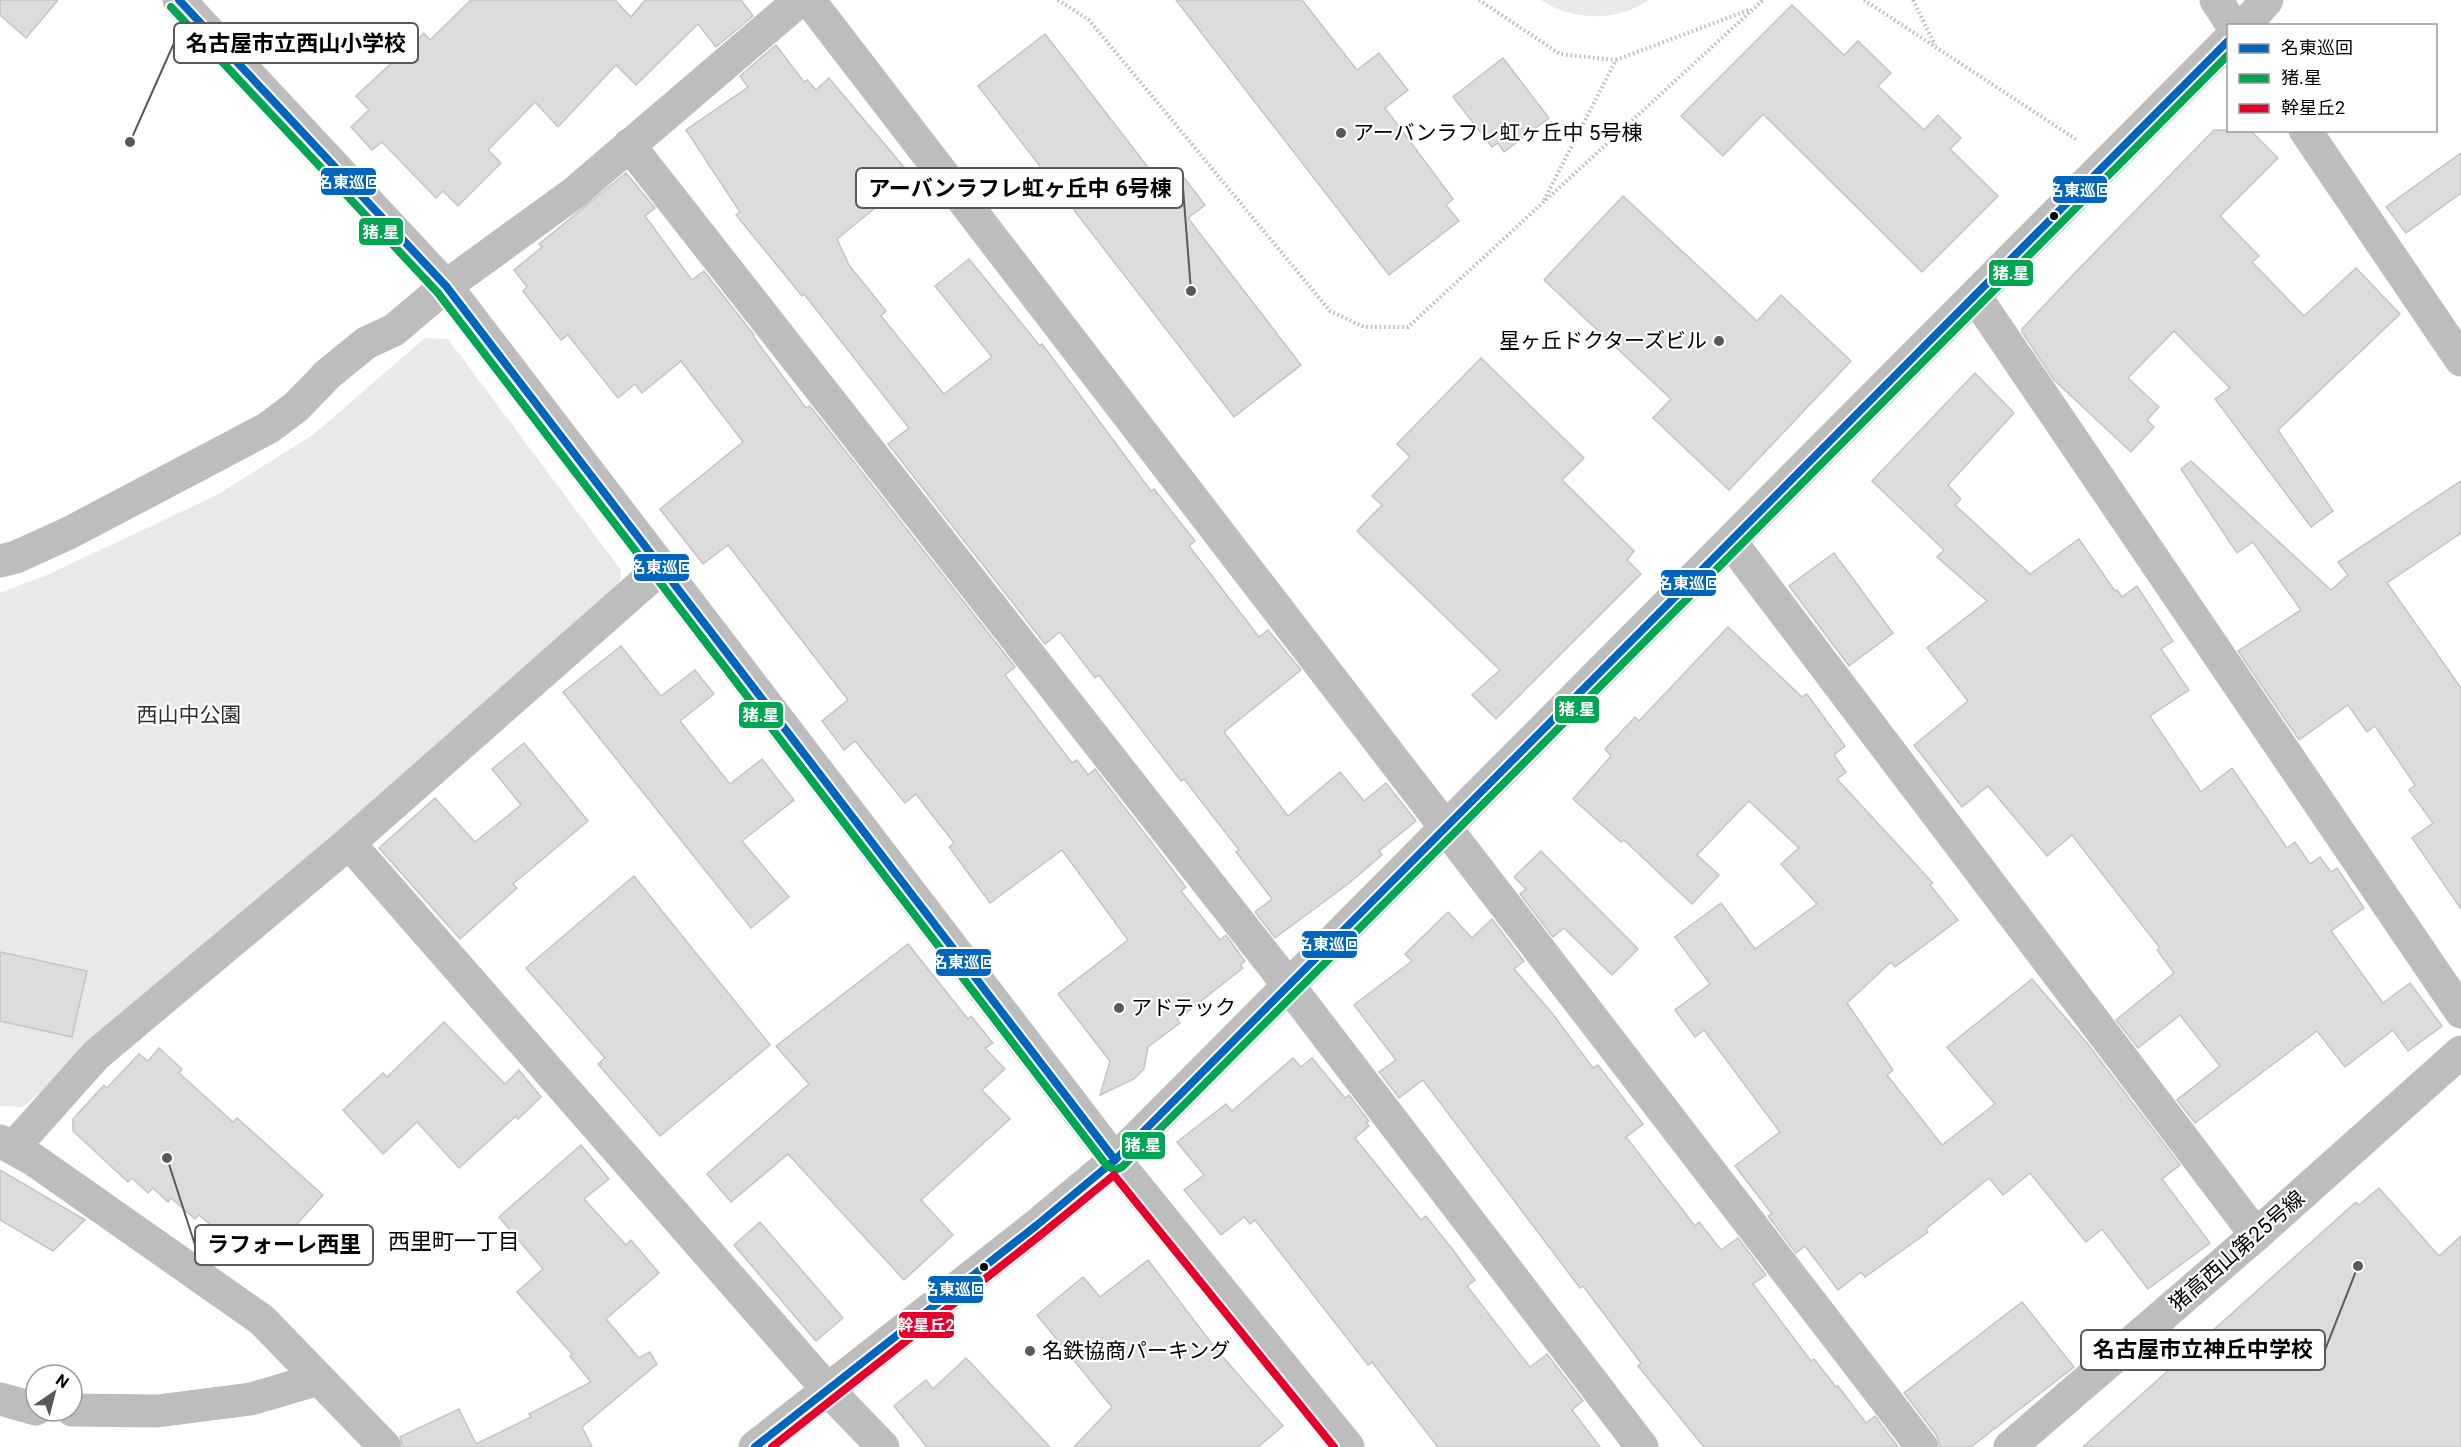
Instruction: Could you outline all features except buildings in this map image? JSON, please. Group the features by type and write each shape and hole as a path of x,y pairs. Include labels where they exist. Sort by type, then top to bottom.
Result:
{"street":[{"path":"179,0 446,286 1114,1160 1347,1447"},
{"path":"0,561 16,557 69,533 267,428 296,407 328,374 366,343 394,330 446,286 574,193 800,0"},
{"path":"809,0 1922,1447"},
{"path":"2216,0 2233,24"},
{"path":"2246,24 2267,0"},
{"path":"755,1447 1037,1225 1114,1160 2227,43"},
{"path":"2306,132 2461,360"},
{"path":"629,145 1288,986 1642,1447"},
{"path":"1975,296 2461,1012"},
{"path":"1731,542 2256,1235"},
{"path":"385,1447 262,1320 43,1167 6,1144 96,1055 350,843 661,568"},
{"path":"350,843 828,1390 883,1447"},
{"name":"猪高西山第25号線","path":"2010,1447 2256,1235 2461,1052"},
{"path":"84,1410 157,1411 240,1400 319,1379"},
{"path":"0,1400 24,1406"}],"path":[{"path":"1058,0 1089,20 1330,311 1364,327 1408,327 1763,0"},
{"path":"1479,0 1560,54 1616,60 1755,8"},
{"path":"1864,0 2110,161"},
{"path":"1913,0 1935,47"},
{"path":"1542,204 1616,60"}],"green space":[{"path":"1541,0 1648,0 1623,12 1594,16 1566,12"},
{"name":"西山中公園","path":"425,338 448,339 621,570 620,588 23,1107 0,1106 0,593 47,575 217,495 314,434"}],"transit line":[{"name":"名東巡回","path":"179,0 446,286 1115,1160"},
{"name":"猪.星","path":"171,7 438,293 1107,1166 1115,1170 1122,1167 2227,56"},
{"name":"名東巡回","path":"755,1447 1037,1225 1115,1160 2227,42"},
{"name":"幹星丘2","path":"772,1447 1114,1175 1334,1447"}],"place":[{"name":"アーバンラフレ虹ヶ丘中 5号棟","path":"1341,133"},
{"name":"名古屋市立西山小学校","path":"130,142"},
{"name":"アーバンラフレ虹ヶ丘中 6号棟","path":"1191,291"},
{"name":"星ヶ丘ドクターズビル","path":"1719,341"},
{"name":"アドテック","path":"1119,1008"},
{"name":"ラフォーレ西里","path":"167,1158"},
{"name":"名古屋市立神丘中学校","path":"2358,1266"},
{"name":"名鉄協商パーキング","path":"1030,1351"}],"district":[{"name":"西里町一丁目","path":"454,1241"}]}
